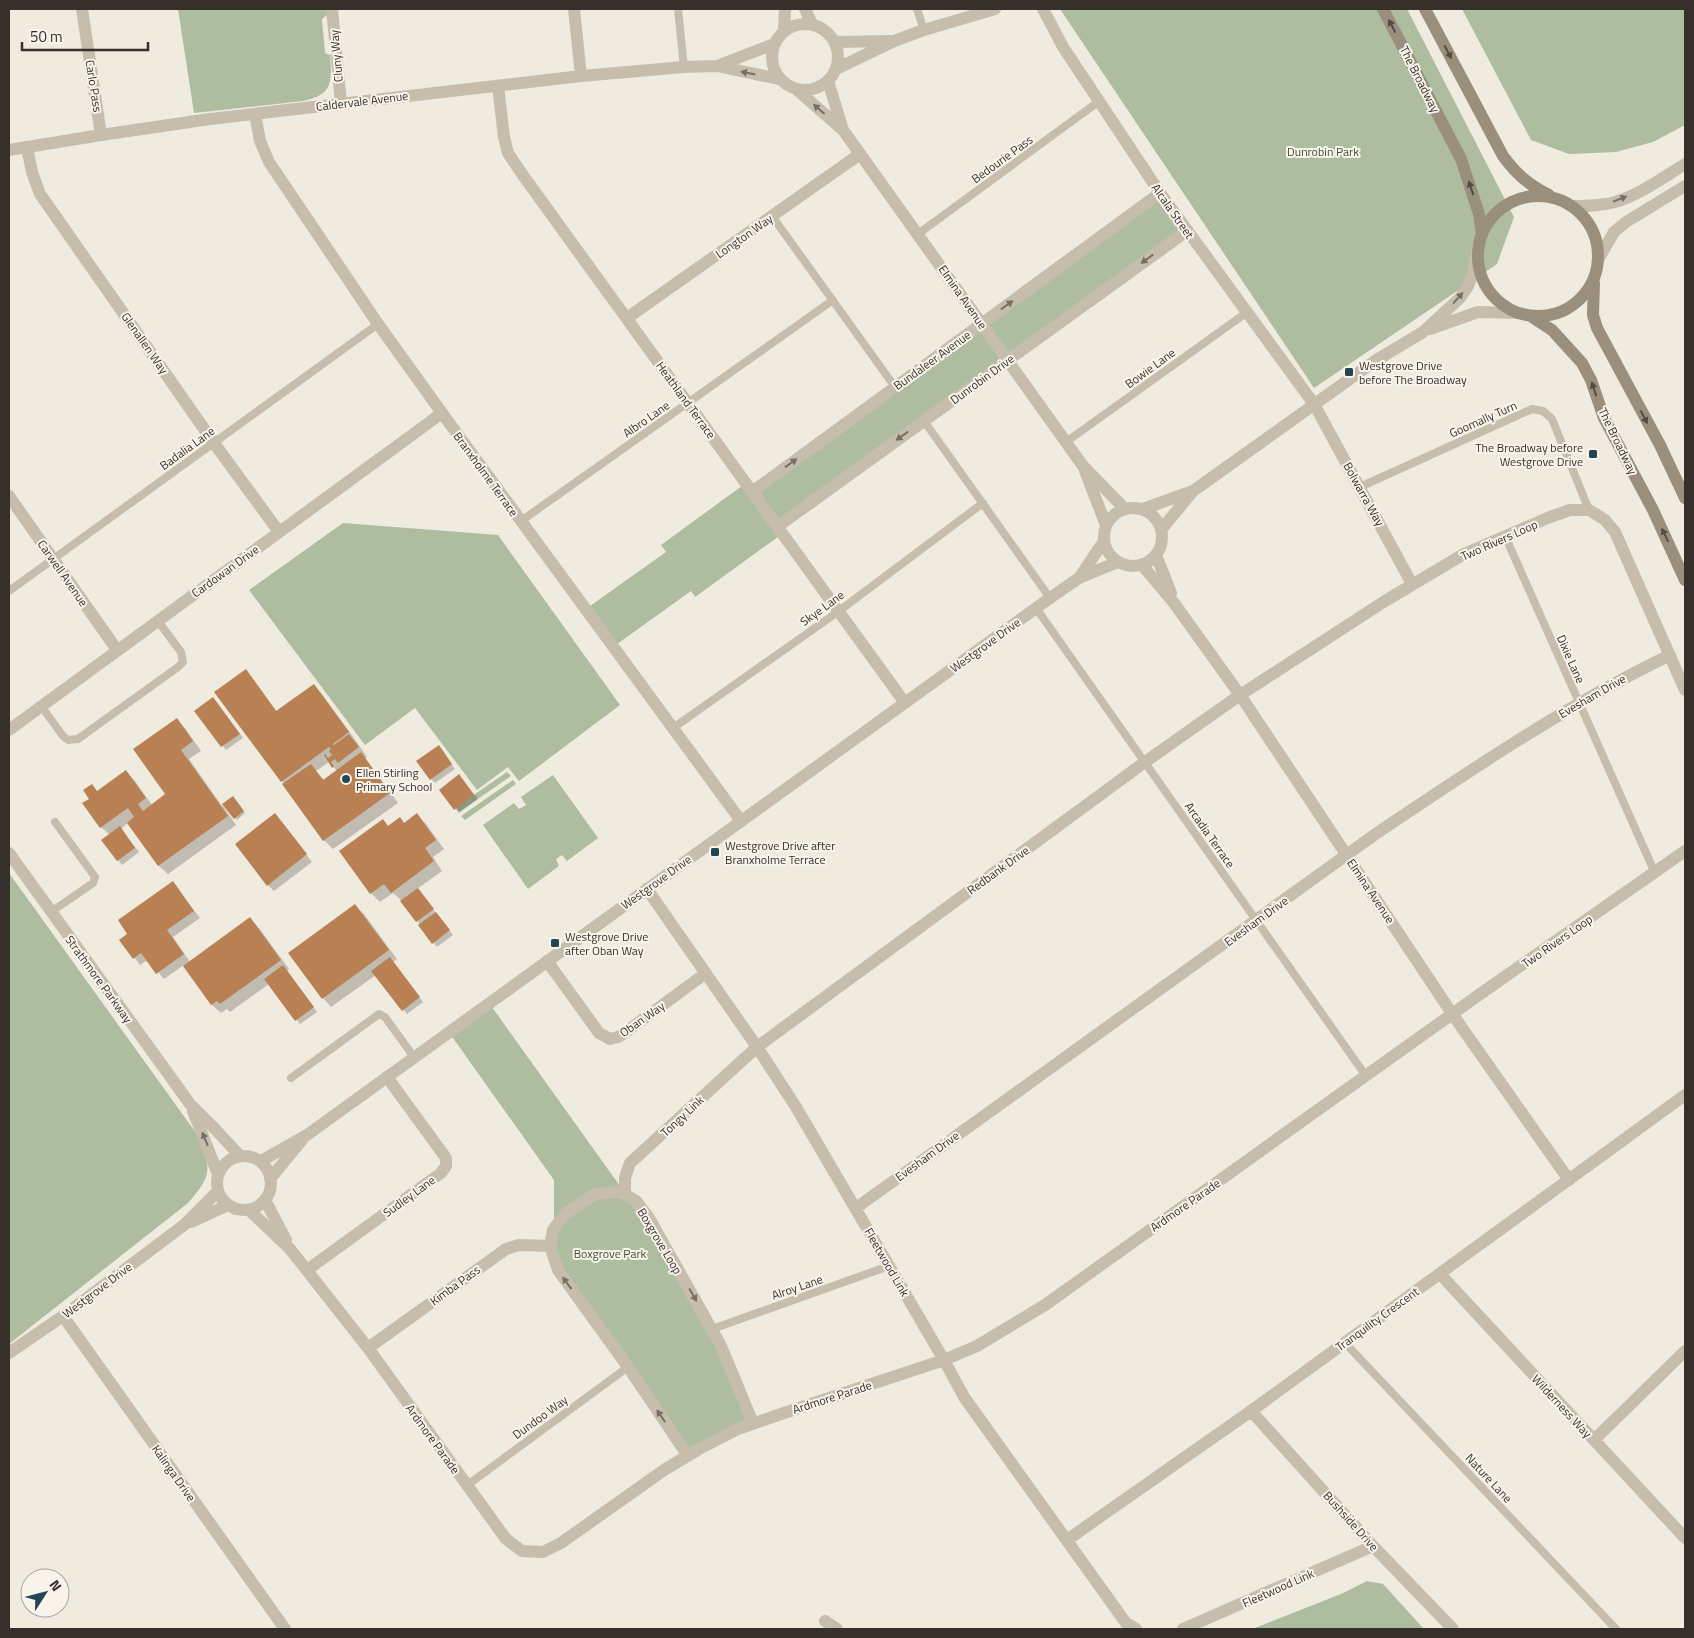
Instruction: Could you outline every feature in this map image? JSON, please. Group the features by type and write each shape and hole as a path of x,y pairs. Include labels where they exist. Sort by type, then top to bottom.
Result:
{"main road":[{"name":"The Broadway","path":"1383,9 1461,159 1479,214 1480,240"},
{"path":"1425,9 1514,171 1529,184 1572,206 1587,218 1597,237 1599,258 1595,276 1593,316 1597,328 1660,445 1685,498"},
{"path":"1557,199 1534,196 1514,200 1498,211 1485,227 1480,240 1478,265 1484,284 1496,300 1517,313 1532,317 1552,316 1571,308 1586,295 1595,276"},
{"name":"The Broadway","path":"1532,317 1552,330 1582,363 1591,380 1604,418 1653,510 1685,580"}],"street":[{"name":"Carlo Pass","path":"82,9 101,134"},
{"name":"Cluny Way","path":"332,9 341,103"},
{"path":"574,9 581,76"},
{"path":"784,31 785,9"},
{"path":"805,9 812,24"},
{"path":"836,69 894,41 995,9"},
{"name":"Alcala Street","path":"1043,9 1063,47 1160,193 1314,404"},
{"path":"812,24 822,28 829,34 835,42 838,51 836,69 828,81 813,90 796,90 779,79 772,62 772,53 774,44 784,31 792,26 812,24"},
{"path":"835,42 894,41"},
{"name":"Caldervale Avenue","path":"717,66 774,44"},
{"name":"Caldervale Avenue","path":"9,150 101,134 255,114 581,76 717,66 779,79"},
{"name":"Elmina Avenue","path":"828,81 843,130"},
{"name":"Heathland Terrace","path":"498,86 504,137 508,153 905,703"},
{"name":"Elmina Avenue","path":"796,90 843,130 1083,466 1125,509"},
{"name":"Branxholme Terrace","path":"255,114 260,141 269,162 378,324 741,821"},
{"name":"Glenallen Way","path":"27,147 32,172 40,194 214,443 279,532"},
{"name":"Longton Way","path":"627,318 860,154"},
{"path":"1572,206 1594,206 1617,201 1645,188 1685,164"},
{"path":"1599,258 1614,232 1626,222 1685,186"},
{"name":"Bundaleer Avenue","path":"752,492 1160,193"},
{"name":"Dunrobin Drive","path":"777,527 1187,230"},
{"path":"1423,332 1460,298 1468,286 1473,274 1480,240"},
{"path":"1161,530 1193,491 1375,361 1423,332 1478,312 1517,313"},
{"name":"Bolwarra Way","path":"1314,404 1412,584"},
{"name":"Cardowan Drive","path":"9,730 442,413"},
{"name":"Elmina Avenue","path":"1083,466 1106,525"},
{"path":"1143,509 1193,491"},
{"name":"Carwell Avenue","path":"9,496 118,650"},
{"path":"1125,509 1143,509 1158,521 1162,539 1156,555 1148,562 1134,566 1118,562 1111,556 1104,541 1106,525 1116,513 1125,509"},
{"name":"Two Rivers Loop","path":"1240,695 1412,584 1464,554 1570,510 1589,510"},
{"path":"1589,510 1605,520 1615,532 1685,690"},
{"name":"Westgrove Drive","path":"1079,578 1104,541"},
{"name":"Elmina Avenue","path":"1156,555 1174,603"},
{"name":"Westgrove Drive","path":"261,1160 307,1135 1050,598 1079,578 1118,562"},
{"name":"Elmina Avenue","path":"1142,564 1174,603 1240,695 1453,1015 1569,1180"},
{"name":"Evesham Drive","path":"856,1208 1347,855 1456,780 1624,677 1670,655"},
{"name":"Redbank Drive","path":"757,1046 1145,762 1240,695"},
{"name":"Two Rivers Loop","path":"1453,1015 1685,851"},
{"name":"Strathmore Parkway","path":"9,853 190,1104 240,1156"},
{"name":"Fleetwood Link","path":"647,889 757,1046 796,1107 944,1360 964,1398 1126,1623 1136,1629"},
{"name":"Oban Way","path":"547,961 600,1033 610,1039 618,1037 627,1031 706,973"},
{"name":"Ardmore Parade","path":"249,1210 290,1249 368,1348 506,1539 522,1551 543,1552 561,1544 664,1470 738,1430 944,1360 977,1346 1045,1304 1453,1015"},
{"name":"Tongy Link","path":"624,1194 625,1178 630,1163 757,1046"},
{"name":"Sudley Lane","path":"307,1270 441,1173 446,1166 446,1158 387,1077"},
{"name":"Tranquility Crescent","path":"1067,1540 1251,1411 1685,1095"},
{"name":"Strathmore Parkway","path":"190,1104 218,1174"},
{"name":"Westgrove Drive","path":"265,1200 271,1186 270,1179 307,1135"},
{"path":"265,1200 249,1210 242,1210 228,1205 218,1191 218,1174 226,1162 240,1156 252,1157 261,1160 269,1173 270,1179"},
{"name":"Westgrove Drive","path":"9,1353 63,1316 184,1225 218,1191"},
{"path":"624,1194 616,1192 595,1194 565,1214 552,1230 550,1246 558,1270 628,1367 688,1456"},
{"name":"Boxgrove Loop","path":"624,1194 636,1201 649,1218 712,1329 737,1382 753,1424"},
{"name":"Ardmore Parade","path":"265,1200 290,1249"},
{"name":"Westgrove Drive","path":"184,1225 228,1205"},
{"name":"Kimba Pass","path":"368,1348 506,1248 519,1245 550,1246"},
{"name":"Wilderness Way","path":"1440,1274 1685,1538"},
{"name":"Kalinga Drive","path":"63,1316 284,1629"},
{"path":"1594,1440 1685,1351"},
{"name":"Bushside Drive","path":"1251,1411 1373,1546 1452,1629"},
{"name":"Fleetwood Link","path":"1183,1629 1373,1546"},
{"path":"825,1621 837,1629"}],"lane":[{"path":"678,9 684,67"},
{"path":"917,9 924,30"},
{"name":"Bedourie Pass","path":"918,234 1098,102"},
{"path":"772,216 895,387"},
{"name":"Albro Lane","path":"521,521 833,300"},
{"name":"Bowie Lane","path":"1066,442 1246,313"},
{"name":"Badalia Lane","path":"9,591 378,324"},
{"name":"Goomally Turn","path":"1360,487 1532,409 1543,411 1552,419 1589,510"},
{"path":"924,421 1050,598"},
{"name":"Skye Lane","path":"673,728 839,611 983,503"},
{"name":"Dixie Lane","path":"1505,536 1578,704 1655,873"},
{"name":"Arcadia Terrace","path":"1036,608 1366,1076"},
{"path":"41,706 63,736 68,740 78,739 178,667 183,662 181,652 158,621"},
{"path":"52,912 92,883 95,877 55,822"},
{"path":"291,1078 379,1014 384,1017 414,1057"},
{"name":"Alroy Lane","path":"712,1329 889,1266"},
{"name":"Nature Lane","path":"1345,1343 1616,1629"},
{"name":"Dundoo Way","path":"466,1486 628,1367"}],"green space":[{"path":"178,9 327,9 327,15 322,19 325,53 330,55 331,73 328,86 320,95 303,101 194,113"},
{"name":"Dunrobin Park","path":"1060,9 1407,9 1514,217 1497,264 1314,388"},
{"path":"1462,9 1685,9 1685,125 1653,142 1616,152 1569,154 1531,140"},
{"path":"1160,193 1187,231 777,526 782,534 695,597 691,591 613,647 583,611 666,552 661,545 746,483 752,491"},
{"path":"343,523 498,535 620,705 519,781 508,767 477,790 415,708 365,745 249,590"},
{"path":"507,772 511,776 459,812 456,807"},
{"path":"553,775 598,838 567,861 562,855 556,859 559,866 528,889 483,825 514,803 519,809 526,805 521,797"},
{"path":"513,780 516,784 465,820 461,816"},
{"path":"9,873 196,1133 205,1154 207,1170 202,1184 188,1203 9,1344"},
{"name":"Boxgrove Park","path":"489,1003 625,1193 636,1201 721,1346 753,1423 688,1456 558,1270 554,1228 554,1180 448,1031"},
{"path":"1367,1581 1383,1584 1424,1629 1252,1629 1341,1594"}],"building":[{"path":"246,669 276,711 314,684 349,732 333,744 349,734 359,747 338,763 335,759 331,762 334,766 332,768 324,755 328,758 332,755 329,747 281,782 214,692"},
{"path":"213,697 240,734 221,747 194,711"},
{"path":"177,718 193,741 181,750 228,816 158,866 127,823 134,817 128,808 100,828 82,803 89,799 83,790 92,784 97,791 126,770 146,798 138,804 143,811 165,794 133,749"},
{"path":"439,745 452,764 430,780 416,761"},
{"path":"361,752 390,793 323,841 282,784 311,764 323,780"},
{"path":"459,774 474,795 454,810 439,790"},
{"path":"233,796 244,811 234,819 222,804"},
{"path":"275,813 307,854 267,886 235,844"},
{"path":"417,813 436,840 425,848 434,861 391,893 384,884 370,894 339,851 383,819 388,826 400,817 404,823"},
{"path":"120,826 135,848 117,861 101,840"},
{"path":"173,881 194,911 167,930 184,954 156,974 141,953 133,959 119,940 127,934 118,920"},
{"path":"418,888 434,909 416,922 400,901"},
{"path":"355,904 389,950 322,999 288,953"},
{"path":"436,912 450,930 432,944 418,925"},
{"path":"250,917 281,960 220,1004 217,1001 211,1005 183,966"},
{"path":"390,957 420,997 402,1011 371,971"},
{"path":"283,965 314,1007 295,1021 264,979"}],"place":[{"name":"Westgrove Drive before The Broadway","path":"1349,372"},
{"name":"The Broadway before Westgrove Drive","path":"1593,454"},
{"name":"Ellen Stirling Primary School","path":"346,779"},
{"name":"Westgrove Drive after Branxholme Terrace","path":"715,852"},
{"name":"Westgrove Drive after Oban Way","path":"555,943"}]}
